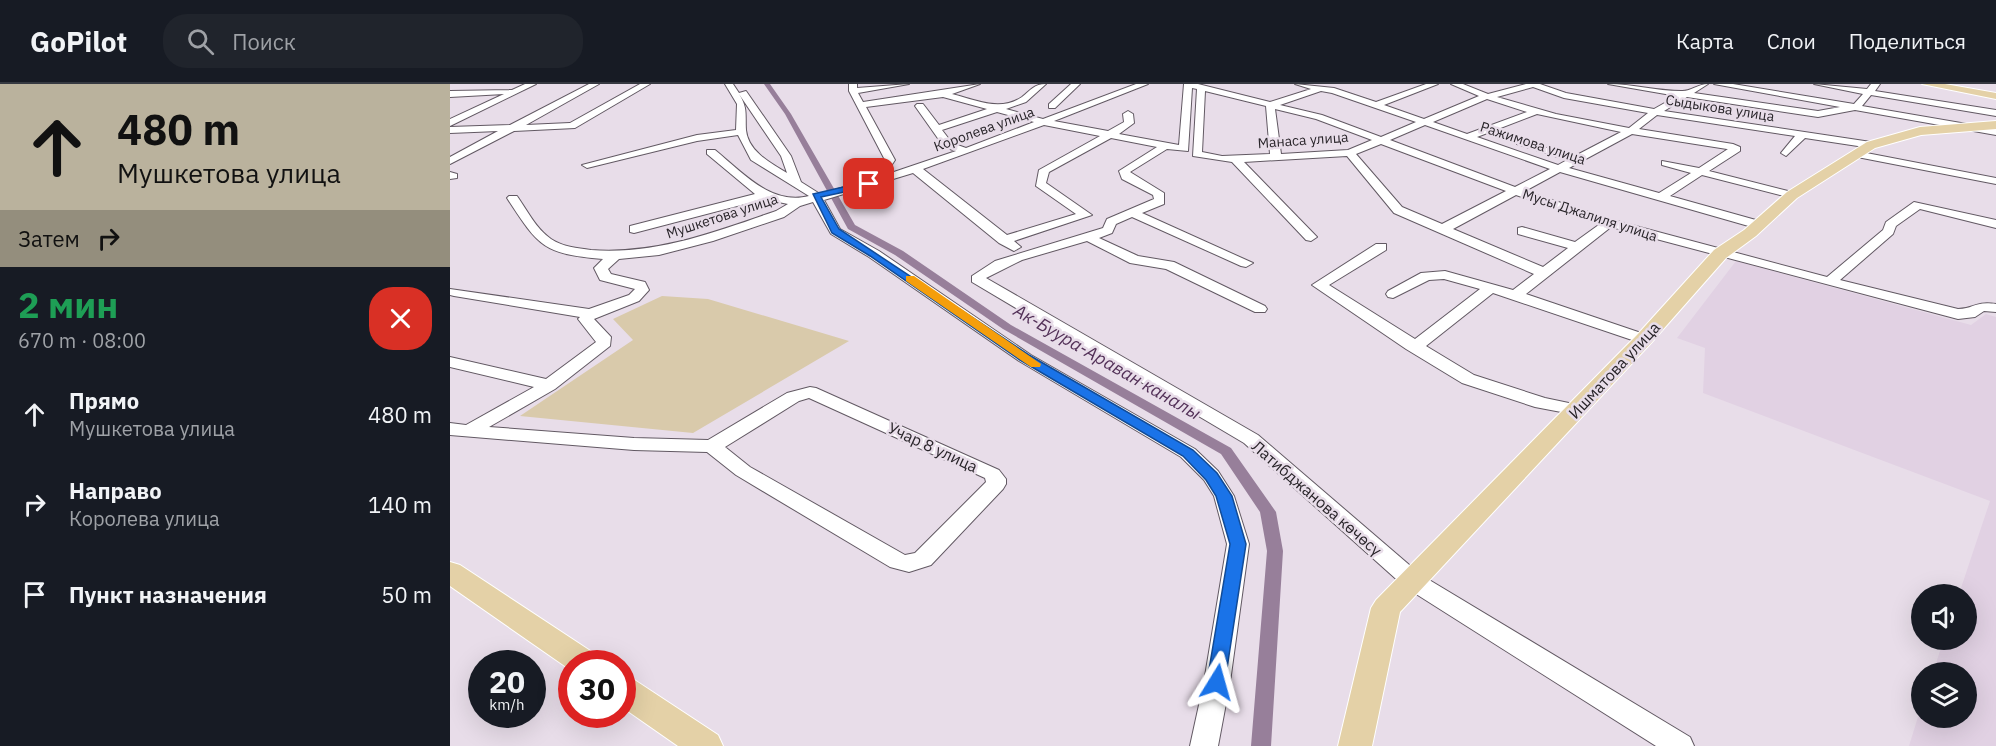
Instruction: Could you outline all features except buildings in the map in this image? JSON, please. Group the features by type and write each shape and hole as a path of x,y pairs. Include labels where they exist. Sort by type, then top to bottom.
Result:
{"main road":[{"path":"1928,84 1996,96"},
{"name":"Ишматова улица","path":"1355,746 1386,608 1644,339 1720,254 1759,225 1792,195 1864,150 1920,130 1996,125"},
{"path":"450,572 565,650"},
{"path":"636,698 706,746"}],"street":[{"path":"450,123 532,84"},
{"path":"450,161 595,84"},
{"path":"450,130 572,126 645,84"},
{"name":"Мушкетова улица","path":"729,84 741,104 743,112 741,132 755,158 796,184 819,195"},
{"path":"737,84 786,156 796,184"},
{"path":"882,179 879,175 890,160 853,88 905,84"},
{"path":"861,105 943,94 976,84"},
{"path":"937,129 1023,100 1042,84"},
{"name":"Королева улица","path":"1052,106 1076,84"},
{"name":"Королева улица","path":"1118,84 1139,86"},
{"path":"943,94 1044,122 1184,149 1188,84"},
{"name":"Мусы Джалиля улица","path":"1188,84 1319,117 1518,192 1609,222 1720,254 1958,314 1970,314 1988,307"},
{"name":"Ражимова улица","path":"1299,84 1377,105 1561,169 1759,225"},
{"path":"1377,105 1434,84"},
{"path":"1455,84 1485,97 1534,112 1736,149 1659,198"},
{"name":"Манаса улица","path":"1202,88 1197,154 1222,159 1240,159 1350,153 1485,97 1534,84"},
{"name":"Сыдыкова улица","path":"1534,84 1564,95 1654,112 1802,135 1996,181"},
{"path":"1612,84 1818,114 1856,107 1876,84"},
{"path":"1443,230 1631,131 1654,112 1704,84"},
{"path":"1718,84 1996,132"},
{"path":"1818,84 1996,113"},
{"name":"Королева улица","path":"819,195 841,192 966,151 1139,86"},
{"path":"1276,157 1270,105 1319,88"},
{"path":"450,94 518,90"},
{"path":"920,106 948,145 966,151"},
{"path":"450,111 479,109"},
{"path":"1467,137 1534,112"},
{"path":"1004,240 1086,215 1040,184 1044,170 1126,126 1129,123 1128,114"},
{"path":"587,165 697,138 741,132"},
{"path":"1480,132 1578,160"},
{"path":"1786,153 1802,135"},
{"path":"914,168 1024,255 1090,238 1108,230 1111,222 1160,201 1158,193 1126,177 1124,171 1165,146"},
{"path":"711,152 764,195 796,202"},
{"path":"1350,153 1398,210 1542,272"},
{"path":"1240,159 1237,161 1311,237"},
{"path":"1666,163 1792,195"},
{"path":"634,229 764,195"},
{"path":"819,195 835,231 874,254 1025,358 1188,453 1211,476 1224,496 1238,544 1217,682 1204,746"},
{"name":"Мушкетова улица","path":"513,198 538,235 548,243 564,251 613,257 683,246 780,214 789,210 796,202 819,195"},
{"path":"1831,281 1889,231 1890,225 1918,205 1996,224"},
{"path":"1132,213 1246,263"},
{"path":"1515,295 1609,222"},
{"path":"1522,231 1577,247"},
{"path":"1090,238 1135,260 1169,265 1260,309"},
{"path":"1381,247 1319,285 1412,346 1468,379 1542,403 1577,410"},
{"name":"Латибджанова көчөсү","path":"1024,255 983,271 977,279 1251,439 1413,581"},
{"path":"453,292 590,314 634,298 642,290 640,285 605,277 601,268 613,257"},
{"path":"1393,294 1426,276 1444,275 1515,295 1644,339"},
{"path":"1412,346 1425,340 1489,289"},
{"path":"1988,307 1996,295"},
{"path":"470,430 549,385 604,343 603,337 586,319 590,314"},
{"path":"450,363 549,385"},
{"name":"Учар 8 улица","path":"802,393 816,393 992,474 996,479 996,484 922,559 909,564 898,561 743,471 712,446 794,397 802,393"},
{"path":"450,429 623,444 712,446"},
{"path":"1413,581 1680,746"}],"shaded area":[{"path":"1736,261 1971,325 1986,314 1996,317 1996,746 1909,746 1915,728 1977,728 1977,662 1936,662 1940,650 1977,650 1977,584 1962,584 1990,501 1703,393 1705,348 1677,338"},
{"path":"662,296 708,299 849,341 693,433 520,416 633,340 613,319"}],"waterway":[{"name":"Ак-Буура-Араван каналы","path":"767,84 788,114 851,227 899,253 1007,327 1226,451 1268,512 1275,551 1261,746"}],"slow traffic":[{"path":"910,279 1035,364"}],"route":[{"path":"869,184 816,196 835,231 874,254 1025,358 1188,453 1211,476 1224,496 1238,544 1217,682"}]}
